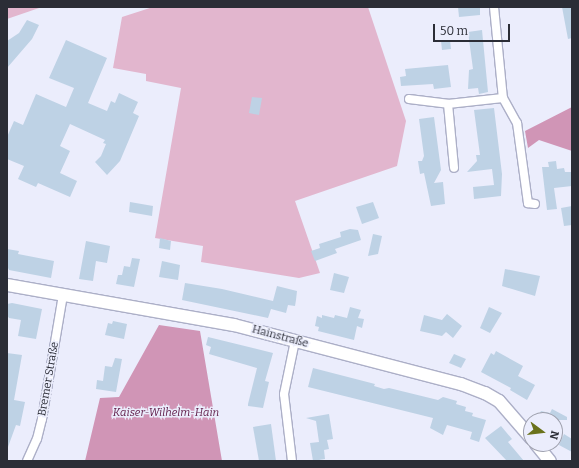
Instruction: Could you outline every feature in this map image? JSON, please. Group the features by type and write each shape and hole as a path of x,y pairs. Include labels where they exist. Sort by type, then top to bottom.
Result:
{"street":[{"path":"494,7 503,98 517,123 528,203 535,204"},
{"path":"409,99 448,104 503,98"},
{"path":"448,104 454,168"},
{"name":"Hainstraße","path":"7,285 234,325 478,390 499,401 523,429"},
{"name":"Bremer Straße","path":"28,461 37,439 42,419 63,295"},
{"path":"292,461 284,394 295,341"},
{"path":"543,452 550,461"}],"shaded area":[{"path":"7,7 42,7 7,19"},
{"path":"153,7 368,7 406,121 397,166 295,201 320,273 299,278 201,262 203,246 155,238 181,88 146,81 146,74 113,68 122,17"}],"green space":[{"path":"572,107 572,151 539,140 528,148 525,131"},
{"name":"Kaiser-Wilhelm-Hain","path":"159,325 200,331 222,461 85,461 100,398 119,397"}],"building":[{"path":"458,7 480,7 480,15 459,17"},
{"path":"562,7 572,7 572,38 568,39"},
{"path":"27,20 39,25 32,39 7,68 7,41 19,33"},
{"path":"482,30 488,92 479,94 478,88 468,89 469,70 473,69 468,32"},
{"path":"66,40 107,58 88,103 107,111 111,101 115,103 119,93 138,102 133,113 139,116 120,161 107,175 95,162 101,156 106,144 103,143 105,140 70,124 60,146 70,151 60,173 77,181 70,197 38,183 36,187 18,179 24,166 7,159 7,137 14,121 23,125 36,94 66,107 74,88 49,78"},
{"path":"450,40 451,49 442,50 441,41"},
{"path":"448,65 451,87 434,89 433,84 401,86 400,77 406,76 405,69"},
{"path":"252,97 262,98 259,115 249,113"},
{"path":"494,108 502,174 501,196 474,199 473,187 494,185 492,169 467,172 477,161 476,155 480,155 474,110"},
{"path":"434,117 441,170 434,183 443,182 445,204 431,206 424,173 420,174 418,161 422,161 424,156 419,119"},
{"path":"556,161 557,169 564,168 565,172 571,172 572,186 554,188 557,209 547,210 542,167 549,167 548,162"},
{"path":"130,202 153,206 152,216 129,212"},
{"path":"373,202 379,218 362,224 356,207"},
{"path":"572,206 572,225 564,226 561,208"},
{"path":"350,229 358,230 361,240 335,249 337,253 315,261 311,251 320,248 319,244 341,237 340,232"},
{"path":"373,234 382,236 378,254 368,256"},
{"path":"160,238 171,241 170,250 159,248"},
{"path":"86,241 110,246 107,263 96,261 93,281 79,279"},
{"path":"7,249 19,251 18,254 54,261 51,278 9,270 7,266"},
{"path":"132,258 140,259 134,287 116,284 118,275 122,275 124,266 130,267"},
{"path":"162,261 180,265 178,280 159,277"},
{"path":"505,269 540,276 535,296 502,286"},
{"path":"334,273 349,277 344,293 330,290"},
{"path":"185,283 222,289 273,301 277,286 297,291 295,306 288,305 286,313 271,309 268,318 182,300"},
{"path":"12,303 42,309 36,339 18,336 21,320 9,318 7,315 7,304"},
{"path":"350,307 361,310 358,318 364,319 362,328 357,326 354,340 318,331 319,327 315,326 317,316 322,318 322,315 334,318 335,315 347,318"},
{"path":"489,307 502,313 490,333 480,328"},
{"path":"447,314 462,326 453,338 446,332 442,336 420,331 424,315 442,320"},
{"path":"113,321 127,324 124,339 105,335 108,323 112,324"},
{"path":"208,337 273,353 265,381 269,382 263,408 248,406 257,368 209,354 211,347 206,345"},
{"path":"496,351 523,366 518,376 535,385 527,400 510,390 511,388 481,372 491,353 494,355"},
{"path":"7,353 22,355 14,400 25,402 20,426 16,425 8,447"},
{"path":"454,354 466,359 461,368 449,363"},
{"path":"115,358 122,359 116,392 96,389 97,380 103,381 105,366 112,367"},
{"path":"313,368 375,384 374,386 384,389 389,388 438,400 443,397 457,401 456,404 466,407 465,411 473,413 472,416 486,420 479,442 470,439 472,432 447,425 443,435 430,428 433,418 308,387"},
{"path":"552,409 558,412 550,412"},
{"path":"329,414 333,439 327,440 329,449 324,450 325,459 313,461 310,443 319,442 316,421 306,418"},
{"path":"563,415 567,417 567,420 563,420"},
{"path":"271,424 276,461 259,461 253,427"},
{"path":"501,426 512,439 508,442 524,461 507,461 485,438"},
{"path":"564,434 572,439 572,452 563,447"}]}
